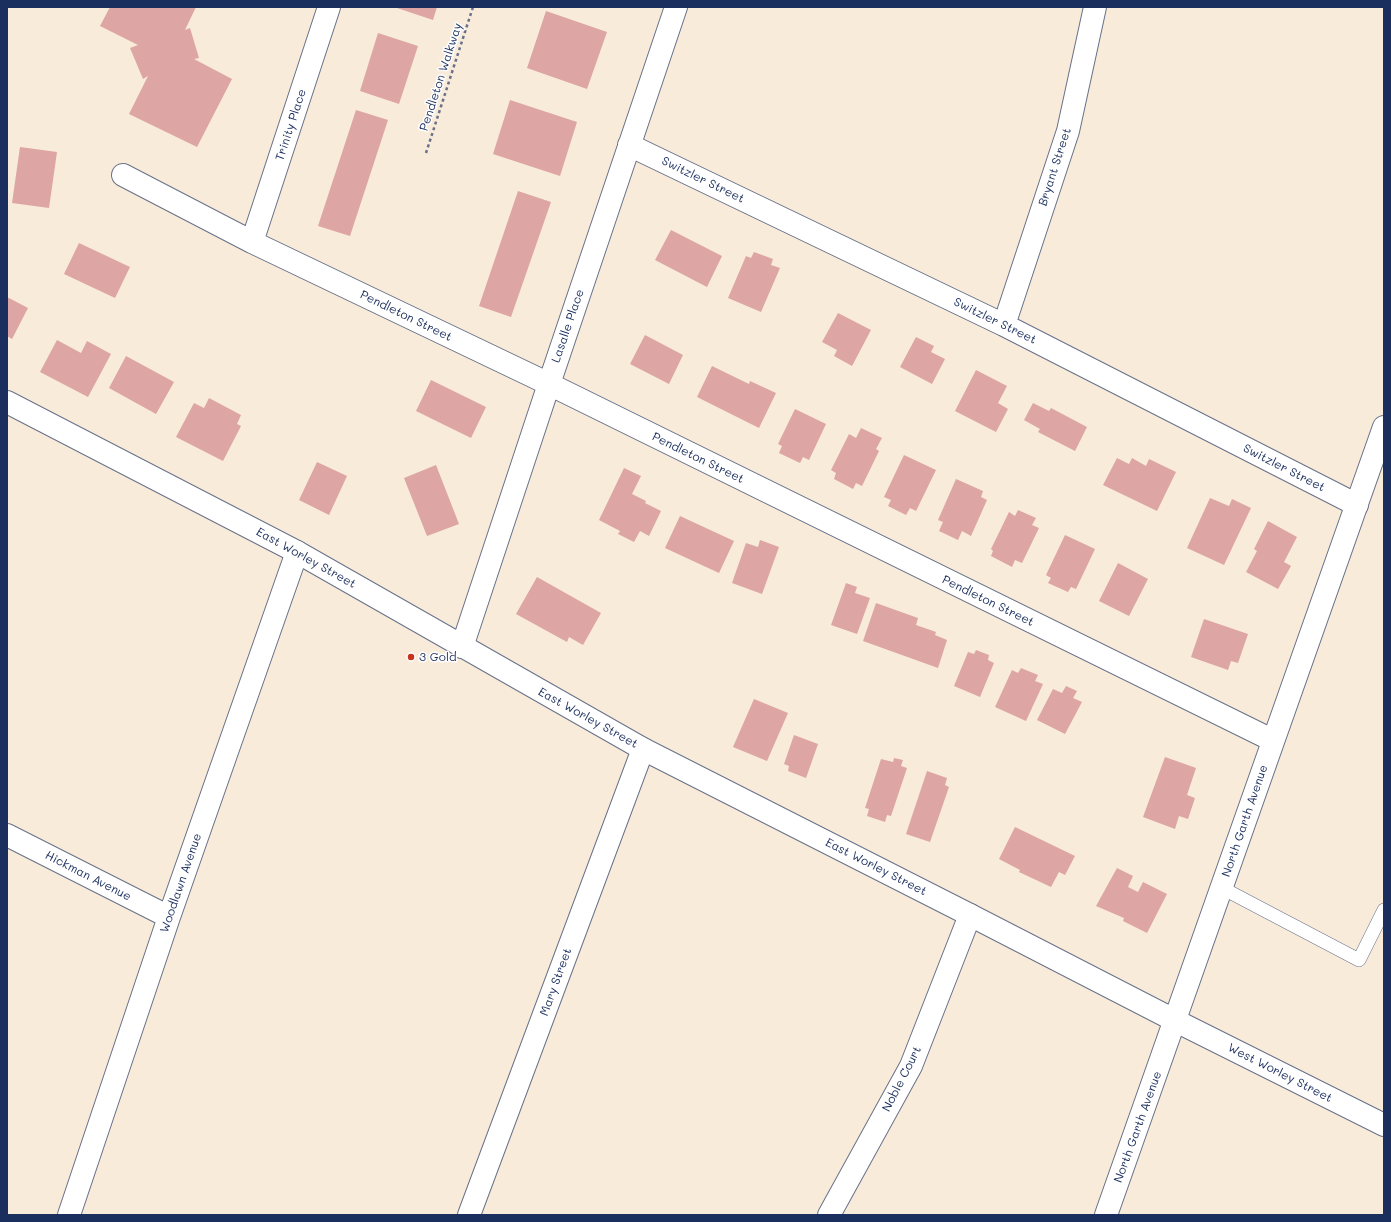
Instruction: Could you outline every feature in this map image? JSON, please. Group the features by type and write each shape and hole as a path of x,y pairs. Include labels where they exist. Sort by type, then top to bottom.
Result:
{"street":[{"name":"Trinity Place","path":"252,242 329,7"},
{"name":"Lasalle Place","path":"462,647 676,7"},
{"name":"Bryant Street","path":"1004,325 1068,131 1096,7"},
{"name":"Switzler Street","path":"629,145 1004,325 1357,505"},
{"name":"Pendleton Street","path":"123,175 252,242 549,384 1272,740"},
{"name":"East Worley Street","path":"7,402 298,552 643,749 970,914 1176,1021"},
{"name":"North Garth Avenue","path":"1106,1215 1176,1021 1272,740 1384,427"},
{"name":"Woodlawn Avenue","path":"69,1215 169,917 298,552"},
{"name":"Mary Street","path":"469,1215 643,749"},
{"name":"Hickman Avenue","path":"7,835 169,917"},
{"name":"Noble Court","path":"829,1215 911,1066 970,914"},
{"name":"West Worley Street","path":"1176,1021 1384,1125"}],"lane":[{"path":"1222,888 1359,960 1384,910"}],"path":[{"name":"Pendleton Walkway","path":"426,153 473,7"}],"building":[{"path":"110,7 196,7 185,30 190,28 199,58 194,59 232,79 197,147 129,114 148,76 143,79 130,48 138,45 100,26"},
{"path":"394,7 437,7 433,20"},
{"path":"546,11 607,32 587,89 527,68"},
{"path":"378,33 418,46 399,104 360,91"},
{"path":"510,100 577,122 560,176 493,154"},
{"path":"356,110 388,120 350,236 318,226"},
{"path":"20,147 57,152 49,208 12,203"},
{"path":"518,191 551,202 511,317 479,306"},
{"path":"671,230 722,256 707,287 655,260"},
{"path":"79,243 130,267 115,298 64,274"},
{"path":"754,252 773,259 771,265 780,268 761,312 728,298 746,256 751,258"},
{"path":"7,297 28,308 12,339 7,336"},
{"path":"838,313 871,330 852,366 834,356 837,350 822,342"},
{"path":"645,335 683,355 669,384 630,364"},
{"path":"916,337 934,346 931,352 945,359 932,384 900,367"},
{"path":"57,340 81,353 87,341 111,354 88,397 40,372"},
{"path":"126,356 174,382 156,414 109,388"},
{"path":"712,366 749,384 750,381 776,393 759,428 697,397"},
{"path":"976,370 1007,386 998,403 1008,409 996,432 955,411"},
{"path":"431,380 486,407 471,438 416,411"},
{"path":"209,398 241,415 237,424 241,426 223,461 176,437 194,403 204,408"},
{"path":"1033,403 1049,411 1051,408 1087,427 1075,451 1038,432 1040,429 1024,420"},
{"path":"795,409 826,424 809,460 803,457 800,463 779,453 782,446 778,444"},
{"path":"861,428 882,438 876,449 879,451 862,486 856,483 853,489 834,479 836,473 831,470 849,434 856,438"},
{"path":"904,455 936,470 916,511 910,508 906,515 888,506 891,500 884,497"},
{"path":"1117,458 1129,464 1132,458 1146,466 1149,459 1176,472 1157,511 1103,485"},
{"path":"317,462 347,476 329,515 299,500"},
{"path":"436,465 459,524 427,536 404,478"},
{"path":"624,468 641,476 632,494 661,511 649,536 640,531 634,542 618,534 620,531 599,520"},
{"path":"956,479 983,491 981,497 987,500 971,536 962,531 958,540 939,531 943,522 938,520"},
{"path":"1210,498 1229,506 1232,499 1251,508 1224,565 1187,548"},
{"path":"1018,510 1036,518 1032,525 1039,528 1022,563 1015,560 1012,567 991,556 993,551 991,549 1009,512 1015,516"},
{"path":"680,516 734,541 719,573 665,548"},
{"path":"1268,521 1297,537 1284,562 1291,566 1278,589 1246,572 1257,551 1254,549"},
{"path":"1065,535 1095,549 1076,589 1071,587 1068,592 1048,583 1051,578 1046,575"},
{"path":"760,540 779,547 762,594 732,583 746,543 758,547"},
{"path":"1118,563 1148,579 1129,616 1099,601"},
{"path":"537,577 601,613 583,645 569,637 567,642 516,614"},
{"path":"846,583 857,587 855,593 870,598 857,634 831,625"},
{"path":"876,603 918,618 916,625 936,632 935,635 947,640 938,668 863,641"},
{"path":"1204,619 1248,634 1238,663 1231,661 1228,670 1191,657"},
{"path":"976,650 989,655 988,660 994,663 980,697 954,686 968,652 974,654"},
{"path":"1021,668 1038,675 1035,681 1043,684 1026,721 995,707 1012,670 1018,673"},
{"path":"1066,686 1077,691 1073,698 1082,702 1065,734 1037,720 1053,689 1062,693"},
{"path":"754,699 788,713 767,761 733,747"},
{"path":"794,735 818,744 806,778 788,771 789,766 784,764"},
{"path":"1165,757 1196,768 1187,795 1195,798 1188,819 1179,816 1175,829 1143,817"},
{"path":"894,758 903,760 901,766 907,768 891,816 887,815 885,822 867,816 869,809 865,808 881,759 893,762"},
{"path":"927,771 947,778 945,785 949,787 930,842 906,834"},
{"path":"1015,827 1075,856 1065,875 1059,872 1051,887 1019,872 1020,870 999,859"},
{"path":"1117,868 1133,876 1128,887 1138,892 1143,882 1167,894 1147,933 1123,921 1124,918 1096,906"}],"place":[{"name":"3 Gold","path":"411,657"}]}
